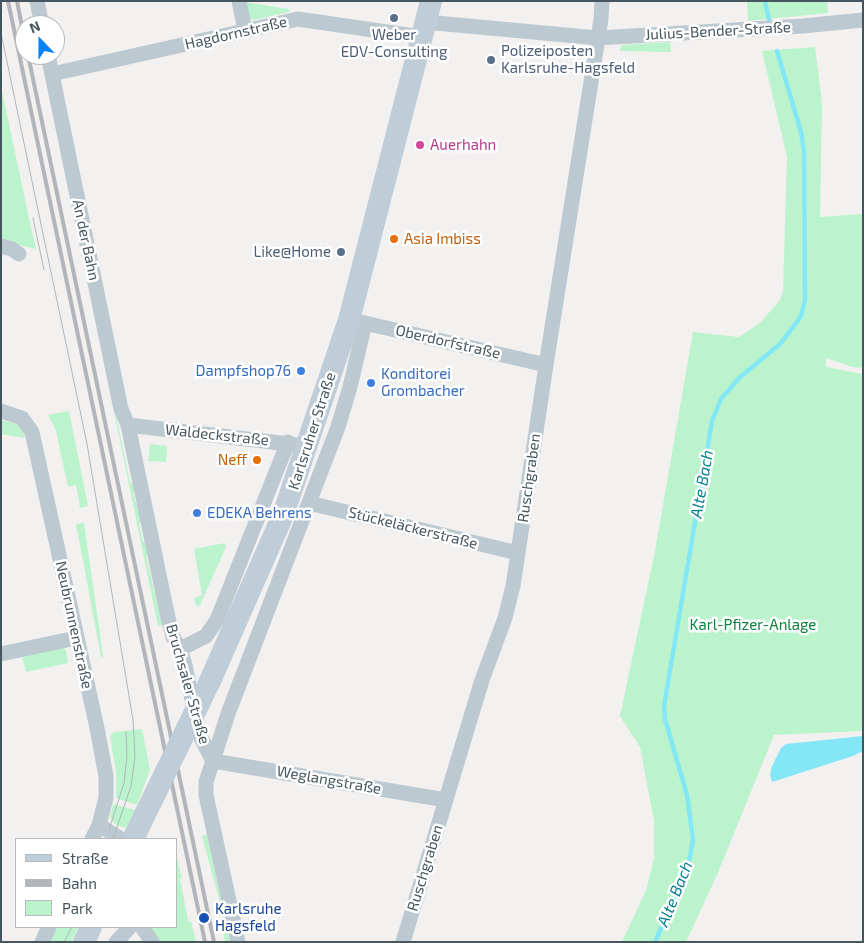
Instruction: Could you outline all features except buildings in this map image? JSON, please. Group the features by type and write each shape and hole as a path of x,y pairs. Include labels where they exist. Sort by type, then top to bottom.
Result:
{"street":[{"path":"37,1 40,15"},
{"path":"239,1 245,30"},
{"name":"Ruschgraben","path":"403,942 482,680 505,618 518,553 598,38 602,1"},
{"name":"Hagdornstraße","path":"52,74 298,19 425,20"},
{"name":"Julius-Bender-Straße","path":"425,20 598,38 803,26 863,20"},
{"name":"Karlsruher Straße","path":"213,761 229,711 347,401 357,322 425,20"},
{"name":"An der Bahn","path":"50,65 121,409 128,425"},
{"path":"1,246 19,254"},
{"name":"Karlsruher Straße","path":"134,838 194,717 263,564 298,453 357,322"},
{"name":"Oberdorfstraße","path":"357,322 546,365"},
{"name":"Neubrunnenstraße","path":"1,412 17,415 29,426 104,767 106,798 99,825"},
{"name":"Waldeckstraße","path":"128,425 298,453"},
{"name":"Bruchsaler Straße","path":"128,425 173,637 180,649 196,724 213,761 206,782 206,795 238,942"},
{"name":"Karlsruher Straße","path":"180,649 206,636 217,620 276,473 298,453"},
{"name":"Stückeläckerstraße","path":"309,503 518,553"},
{"path":"1,654 76,638"},
{"name":"Weglangstraße","path":"213,761 446,800"},
{"path":"92,838 99,825 119,838"},
{"path":"42,942 49,928"},
{"path":"84,942 91,928"},
{"path":"116,942 129,928"},
{"path":"143,928 152,942"}],"green space":[{"path":"747,1 827,1 828,13 748,21"},
{"path":"244,2 289,9 289,12 253,20 249,17"},
{"path":"670,42 671,52 620,51 621,45"},
{"name":"Karl-Pfizer-Anlage","path":"815,47 822,103 820,217 863,214 863,368 852,367 826,358 826,367 863,374 863,731 774,735 717,875 686,942 622,942 646,890 654,859 654,821 640,747 620,716 655,551 693,332 739,337 760,323 780,300 783,291 787,157 762,51"},
{"path":"43,65 130,482 134,484 135,490 133,494 142,521 139,524 143,541 146,543 148,553 146,556 160,615 166,624 158,626"},
{"path":"1,86 29,218 36,249 1,241"},
{"path":"69,411 88,506 80,508 76,485 68,487 56,431 48,415"},
{"path":"1,420 20,425 25,438 1,434"},
{"path":"150,444 167,446 166,462 148,461"},
{"path":"84,523 103,657 101,657 76,524"},
{"path":"225,543 226,547 200,605 197,607 194,598 202,595 194,549"},
{"path":"63,648 66,650 68,663 26,672 22,656"},
{"path":"142,729 150,770 137,805 116,798 116,772 110,736 114,732"},
{"path":"113,804 135,810 126,828 116,825 110,818"},
{"path":"207,834 230,942 225,942 219,899 202,836"},
{"path":"178,863 188,921 191,921 196,942 159,942 152,928 178,928"},
{"path":"56,928 78,928 71,942 49,942"}],"water":[{"path":"863,736 863,751 853,756 772,782 770,775 772,766 781,748 786,744"}],"waterway":[{"name":"Alte Bach","path":"765,1 769,20"},
{"name":"Alte Bach","path":"655,942 688,867 693,840 687,795 665,719 664,706 712,421 721,399 740,377 780,344 794,326 801,316 805,300 804,152 801,132 777,51"}],"tram line":[{"path":"1,33 87,444 133,720 135,756 131,786 113,838"},
{"path":"33,218 44,270"},
{"path":"109,830 124,783 127,755 126,732"},
{"path":"64,942 71,928"}],"railway":[{"path":"8,1 205,942"},
{"path":"17,1 20,15"},
{"path":"30,65 214,942"}],"place":[{"name":"Weber EDV-Consulting","path":"394,18"},
{"name":"Polizeiposten Karlsruhe-Hagsfeld","path":"491,60"},
{"name":"Auerhahn","path":"420,145"},
{"name":"Asia Imbiss","path":"394,239"},
{"name":"Like@Home","path":"341,252"},
{"name":"Dampfshop76","path":"301,371"},
{"name":"Konditorei Grombacher","path":"371,383"},
{"name":"Neff","path":"257,460"},
{"name":"EDEKA Behrens","path":"197,513"},
{"name":"Karlsruhe Hagsfeld","path":"204,918"}]}
